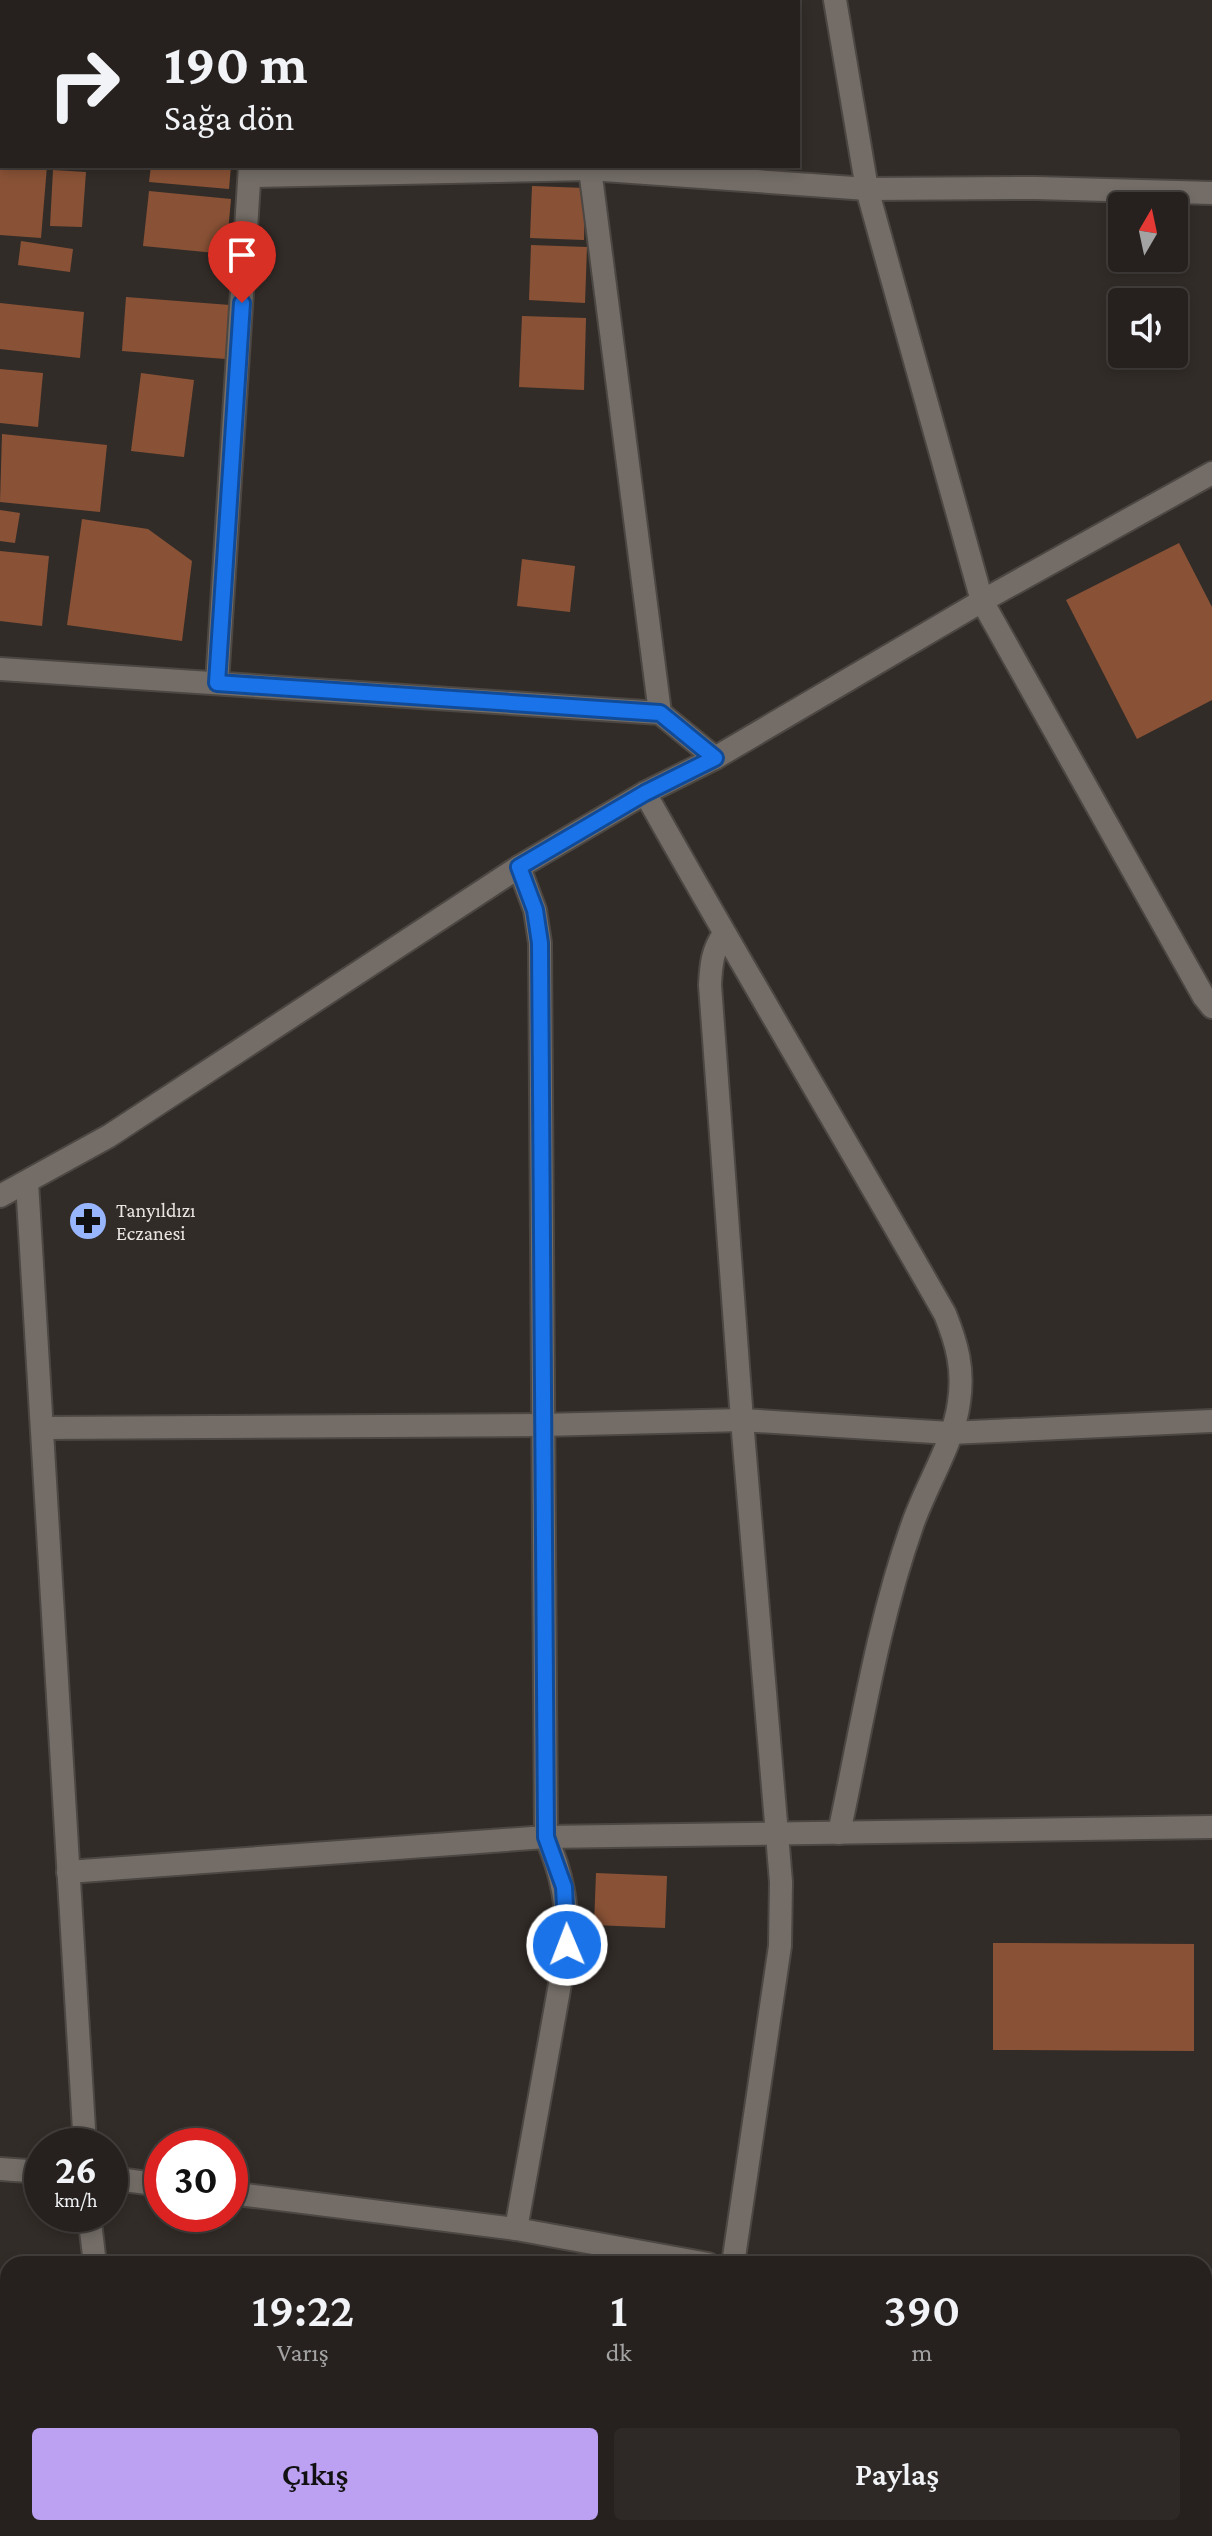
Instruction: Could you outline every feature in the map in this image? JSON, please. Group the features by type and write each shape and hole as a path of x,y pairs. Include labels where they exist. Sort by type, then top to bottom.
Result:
{"street":[{"path":"835,0 867,189 982,601 1212,1007"},
{"path":"590,169 660,713"},
{"path":"217,683 250,171 590,169 867,189 1036,188 1212,193"},
{"path":"0,1196 109,1136 519,867 645,793 715,758 982,601 1212,474"},
{"path":"0,669 660,713 715,758"},
{"path":"645,793 945,1314 959,1349 962,1373 959,1405 912,1526 888,1608 839,1833"},
{"path":"516,2229 567,1945 564,1887 546,1837 540,943 535,910 519,867"},
{"path":"724,934 717,943 711,963 710,985 742,1420 781,1882 780,1946 734,2256"},
{"path":"27,1182 84,2128"},
{"path":"42,1428 542,1425 742,1420 950,1433 1212,1421"},
{"path":"68,1872 546,1837 1212,1827"},
{"path":"0,2169 24,2171"},
{"path":"248,2195 516,2229 662,2256"},
{"path":"91,2232 94,2256"}],"building":[{"path":"0,168 47,168 41,238 0,235"},
{"path":"151,168 231,168 229,189 149,182"},
{"path":"53,170 86,172 82,227 50,226"},
{"path":"532,186 585,188 584,240 530,238"},
{"path":"149,191 231,199 226,254 143,246"},
{"path":"21,241 73,249 70,272 18,265"},
{"path":"531,245 587,247 585,303 529,300"},
{"path":"126,297 230,305 226,359 122,351"},
{"path":"0,303 84,312 80,358 0,349"},
{"path":"522,316 586,318 584,390 519,387"},
{"path":"0,369 43,373 38,427 0,423"},
{"path":"141,373 194,380 184,457 131,451"},
{"path":"2,434 107,445 100,512 0,502"},
{"path":"0,510 20,513 15,543 0,541"},
{"path":"82,519 148,529 192,561 182,641 67,625"},
{"path":"1179,543 1212,607 1212,700 1137,739 1066,600"},
{"path":"0,551 49,556 42,626 0,621"},
{"path":"522,559 575,566 570,612 517,606"},
{"path":"596,1873 667,1876 665,1928 594,1925"},
{"path":"993,1943 1194,1944 1194,2051 993,2050"}],"place":[{"name":"Tanyıldızı Eczanesi","path":"88,1221"}],"route":[{"path":"242,303 217,683 660,713 715,758 645,793 519,867 529,888 540,943 546,1837 564,1887 567,1945"}]}
